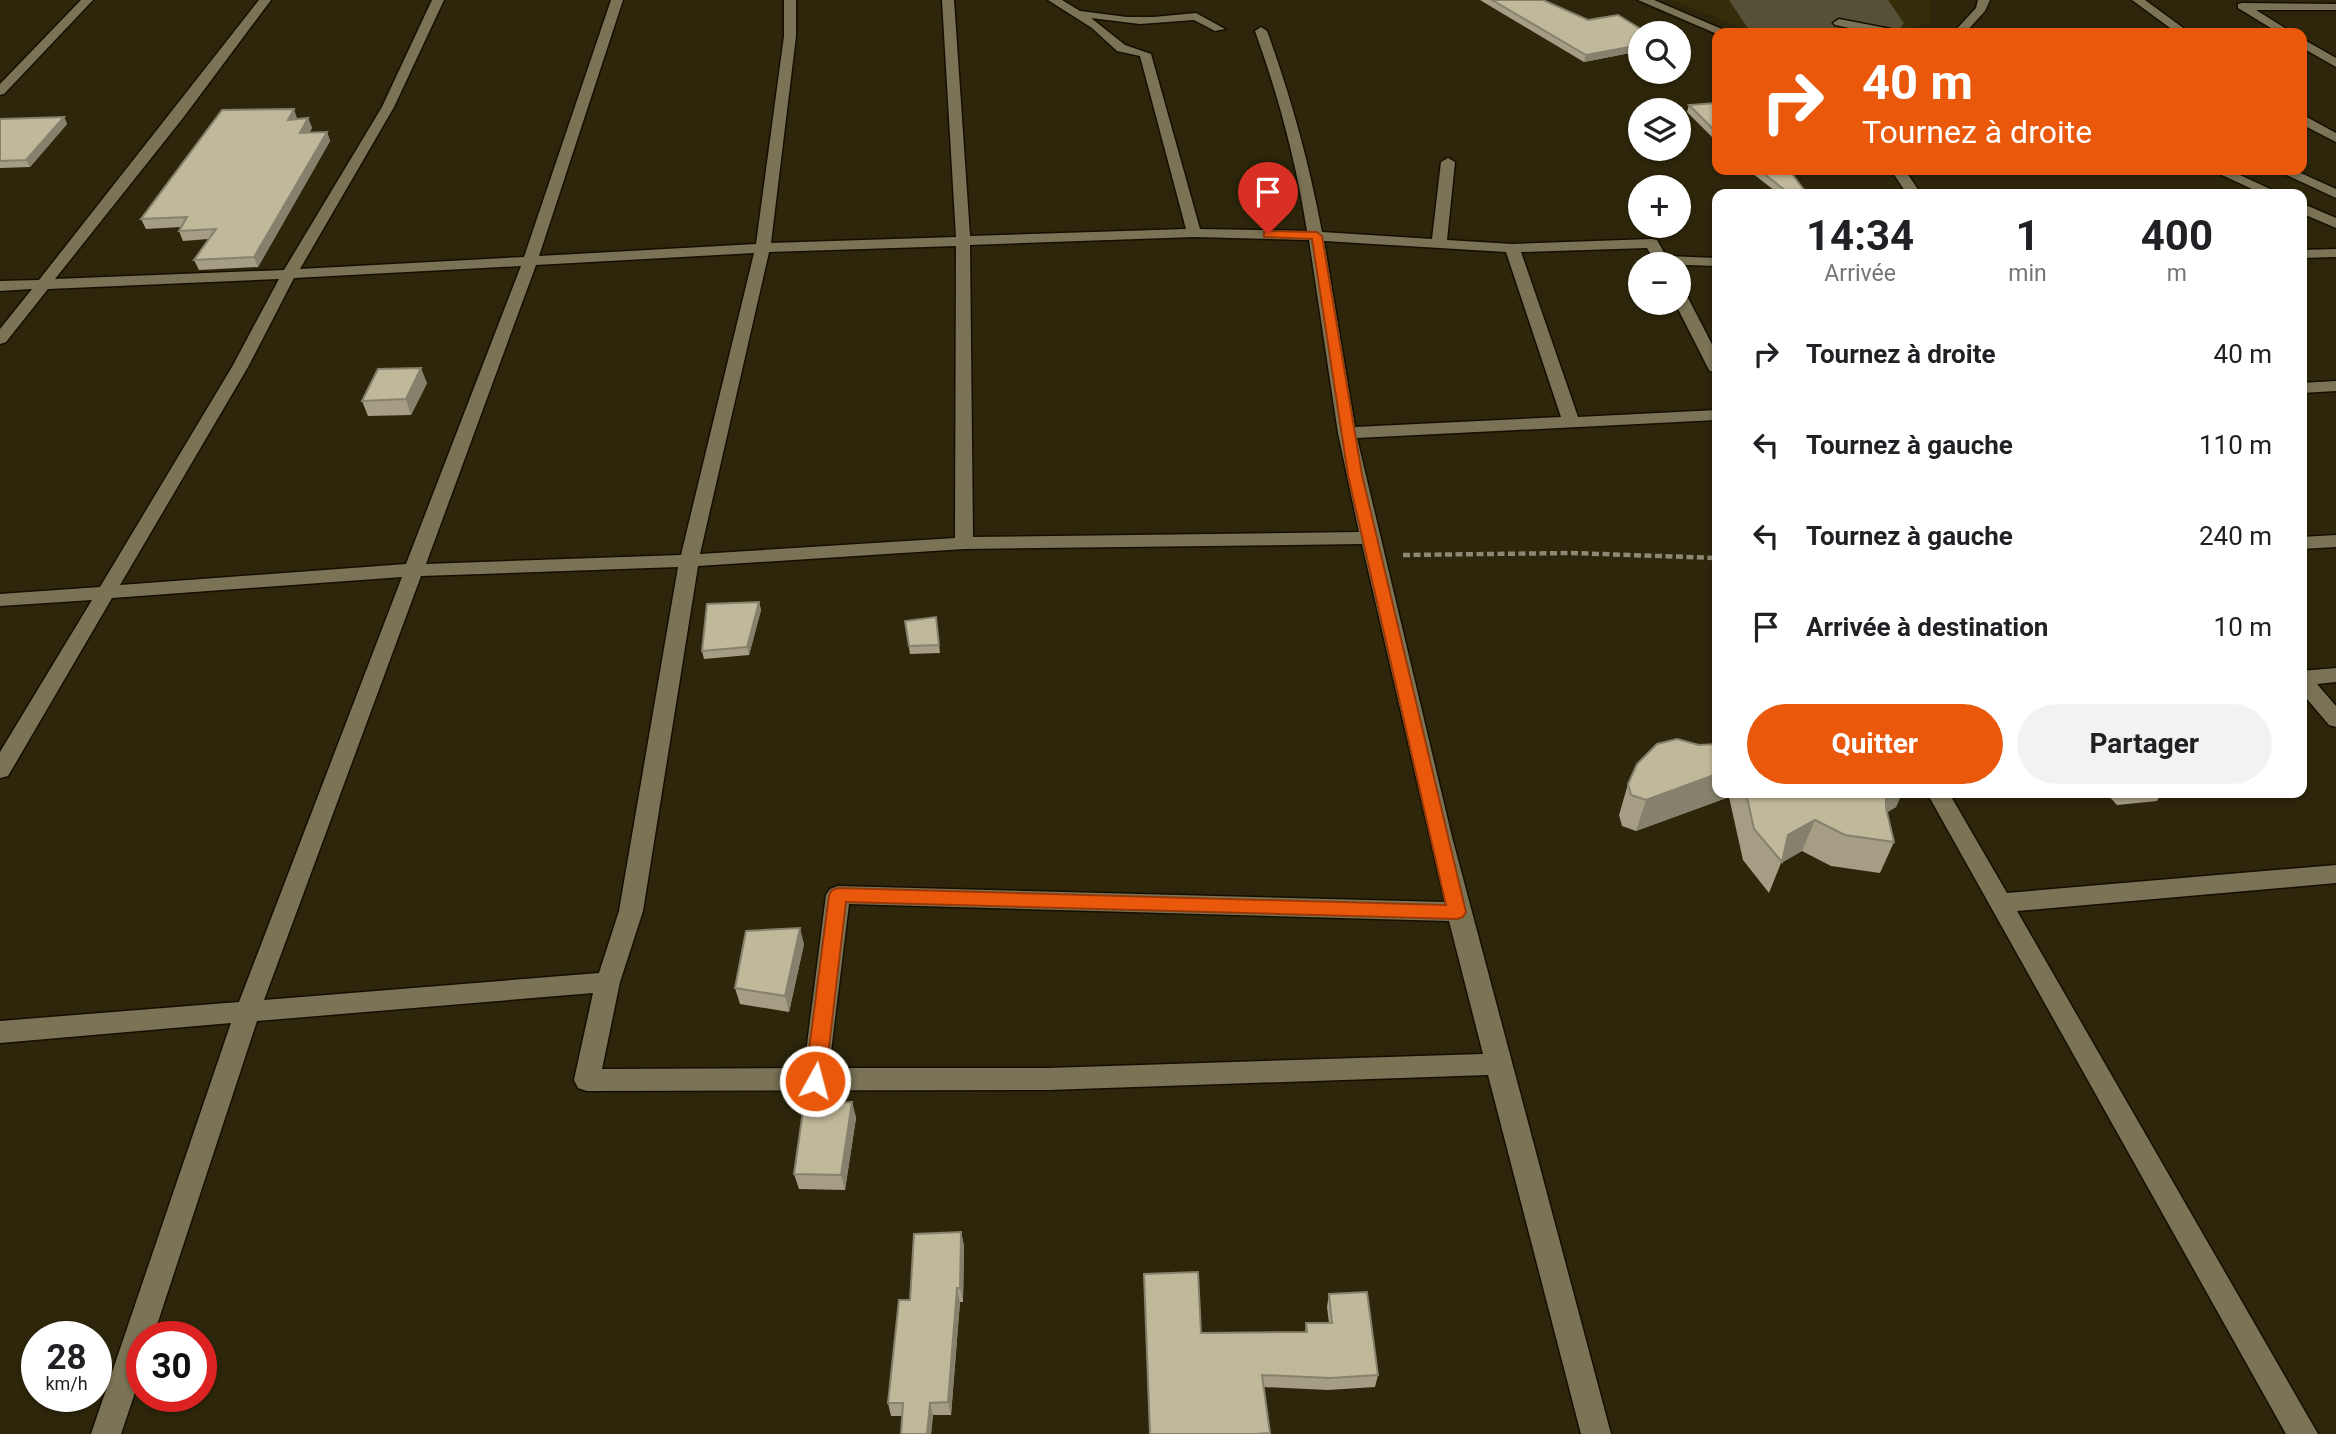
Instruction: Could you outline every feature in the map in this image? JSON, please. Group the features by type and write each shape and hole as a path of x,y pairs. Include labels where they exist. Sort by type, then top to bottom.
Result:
{"street":[{"path":"0,91 87,0"},
{"path":"0,339 265,0"},
{"path":"0,770 240,367 289,274 388,107 438,0"},
{"path":"106,1434 248,1010 531,259 617,0"},
{"path":"790,0 790,36 763,248 689,561 631,911 608,982 587,1080 1048,1079 1497,1064"},
{"path":"948,0 964,240 964,543"},
{"path":"1054,0 1096,26 1121,48 1145,54 1194,233"},
{"path":"1644,0 1713,28"},
{"path":"1964,28 1981,9 1984,0"},
{"path":"2138,0 2177,28"},
{"path":"2238,3 2336,7"},
{"path":"2238,3 2279,28"},
{"path":"1072,10 1131,22 1158,23 1196,16 1219,29"},
{"path":"1839,23 1865,28"},
{"path":"1261,31 1287,102 1317,236 1347,433 1457,912 1597,1434"},
{"path":"2307,46 2336,63"},
{"path":"2307,121 2336,138"},
{"path":"1439,245 1448,162"},
{"path":"2230,175 2262,189"},
{"path":"2294,175 2336,194"},
{"path":"2307,210 2336,224"},
{"path":"0,286 289,274 763,248 1194,233 1317,236 1512,248 1651,243 1656,252"},
{"path":"1512,248 1571,422"},
{"path":"2307,254 2336,253"},
{"path":"1691,262 1712,262"},
{"path":"1689,315 1712,360"},
{"path":"2307,387 2336,386"},
{"path":"1347,433 1712,415"},
{"path":"2307,543 2336,541"},
{"path":"0,600 413,570 689,561 964,543 1372,547"},
{"path":"2307,677 2336,675"},
{"path":"2307,685 2336,720"},
{"path":"1941,798 2303,1434"},
{"path":"2002,903 2336,874"},
{"path":"815,1081 838,895 1457,912"},
{"path":"0,1032 608,982"}],"path":[{"path":"1372,547 1712,558"}],"shaded area":[{"path":"1673,0 1930,0 1931,22 1912,28 1743,28"}],"building":[{"path":"1492,0 1543,0 1588,20 1618,15 1628,21 1628,47 1586,55"},
{"path":"1712,103 1712,128 1691,107 1691,105"},
{"path":"294,109 288,120 308,118 300,133 327,132 254,257 194,260 216,229 179,231 187,217 141,219 222,110"},
{"path":"64,117 26,160 0,161 0,119"},
{"path":"1765,175 1793,175 1803,189 1784,189"},
{"path":"421,368 406,399 362,401 378,369"},
{"path":"759,602 747,647 702,651 707,604"},
{"path":"936,617 939,645 909,646 905,621"},
{"path":"1677,739 1699,745 1712,744 1712,776 1646,800 1631,795 1628,784 1637,764 1657,744"},
{"path":"1747,798 1886,798 1894,842 1845,835 1815,820 1788,835 1782,862 1754,829"},
{"path":"800,928 785,996 735,988 746,931"},
{"path":"852,1102 841,1175 794,1174 804,1104"},
{"path":"961,1232 960,1288 957,1288 948,1402 930,1403 927,1434 901,1434 903,1403 888,1403 899,1300 910,1300 914,1234"},
{"path":"1198,1272 1201,1333 1307,1332 1306,1323 1332,1323 1329,1294 1367,1292 1378,1375 1330,1378 1262,1375 1270,1433 1150,1434 1144,1274"}],"runway":[{"path":"1792,0 1839,23"}],"route":[{"path":"815,1081 838,895 1457,912 1355,475 1317,236 1268,234"}]}
